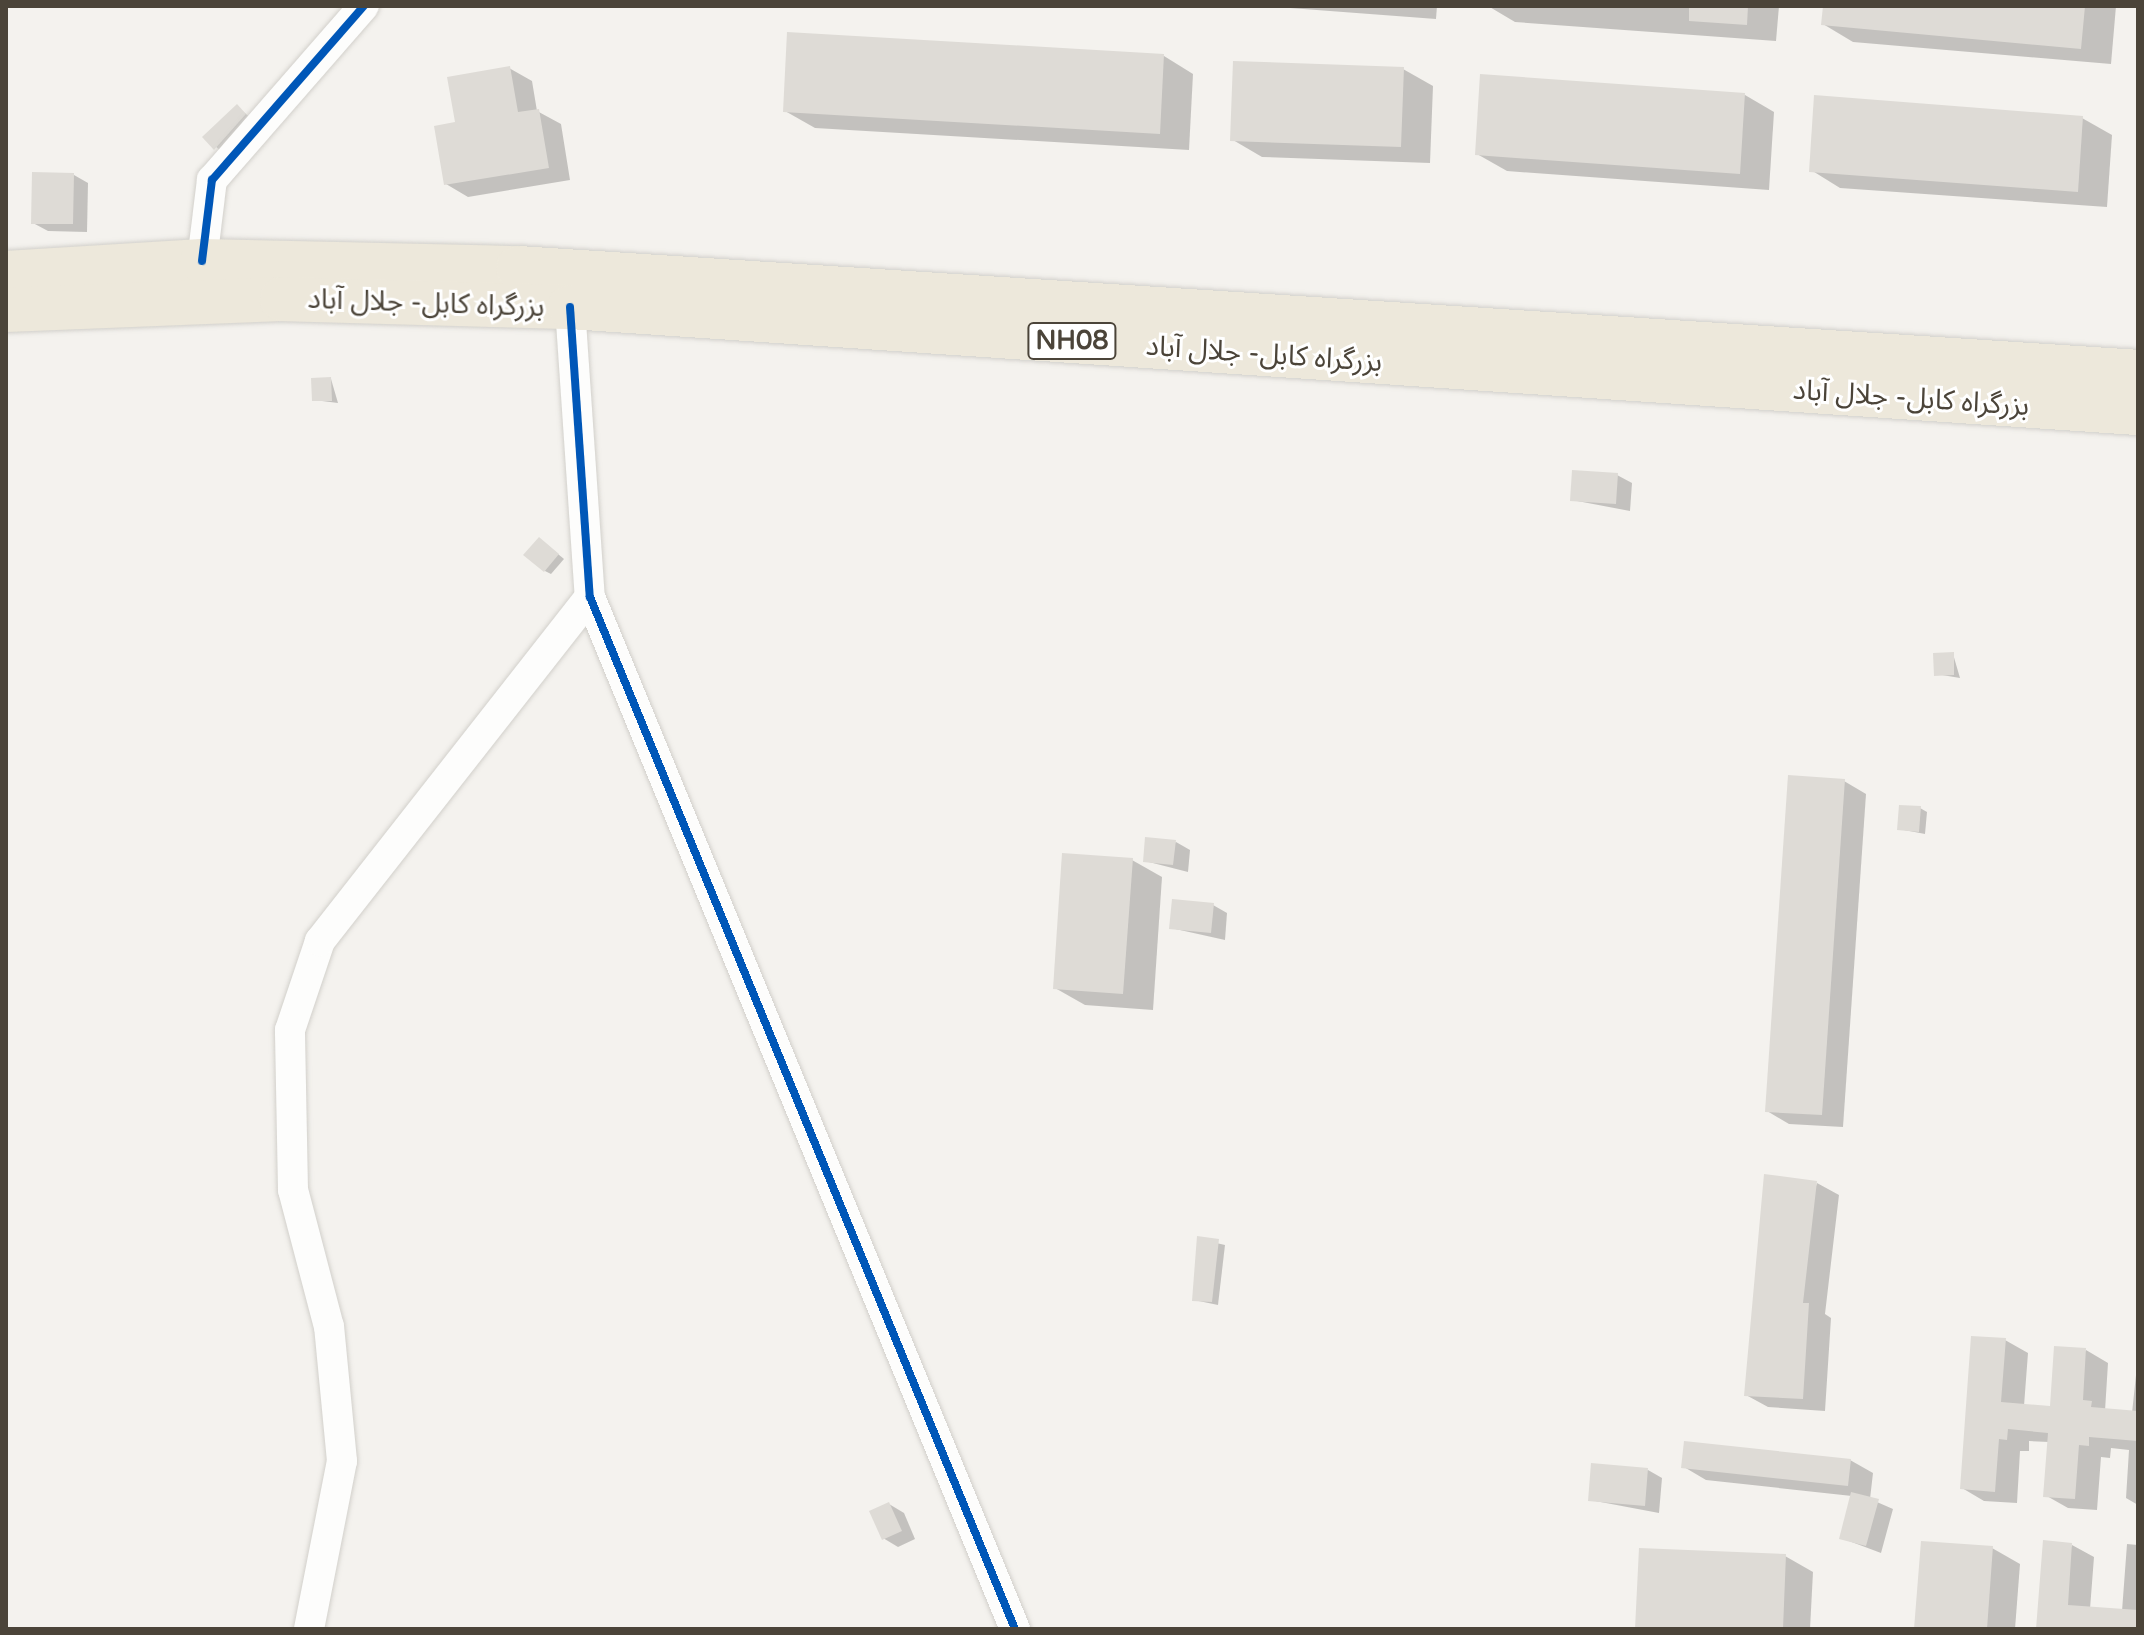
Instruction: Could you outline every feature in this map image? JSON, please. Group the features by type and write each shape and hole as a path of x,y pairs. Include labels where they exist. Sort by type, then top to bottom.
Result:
{"highway":[{"name":"بزرگراه کابل- جلال آباد","path":"6,273 202,261 283,280"},
{"name":"بزرگراه کابل- جلال آباد","path":"6,310 283,280 518,287 2122,391"},
{"name":"بزرگراه کابل- جلال آباد","path":"518,287 570,307 674,296"}],"street":[{"path":"202,261 212,180 364,6"},
{"path":"570,307 590,597 1015,1629"},
{"path":"309,1629 342,1461 329,1327 293,1190 290,1030 320,941 590,597"}],"building":[{"path":"1689,6 1748,6 1747,25 1689,21"},
{"path":"1823,6 2085,6 2081,49 1821,25"},
{"path":"787,32 1164,54 1160,134 783,112"},
{"path":"1233,61 1404,67 1401,147 1230,141"},
{"path":"510,66 518,112 539,109 549,168 444,185 434,126 455,122 447,77"},
{"path":"1480,74 1745,93 1740,174 1475,155"},
{"path":"1814,95 2083,116 2078,192 1809,172"},
{"path":"237,104 246,114 214,150 202,137"},
{"path":"32,172 74,173 73,224 31,224"},
{"path":"331,377 332,401 312,401 311,378"},
{"path":"1572,470 1618,473 1616,504 1570,501"},
{"path":"539,537 559,554 544,572 523,555"},
{"path":"1954,652 1954,675 1934,676 1933,653"},
{"path":"1788,775 1845,779 1822,1115 1765,1112"},
{"path":"1899,805 1921,806 1919,832 1897,830"},
{"path":"1145,837 1176,840 1173,865 1143,862"},
{"path":"1062,853 1133,858 1123,994 1053,989"},
{"path":"1172,899 1214,903 1211,933 1169,929"},
{"path":"1764,1174 1817,1181 1803,1303 1809,1303 1803,1399 1744,1396"},
{"path":"1197,1236 1219,1239 1212,1302 1192,1301"},
{"path":"1971,1336 2006,1338 2001,1402 2050,1406 2054,1346 2086,1348 2083,1400 2092,1401 2091,1407 2138,1411 2138,1441 2089,1437 2089,1446 2079,1445 2075,1499 2043,1497 2048,1433 2008,1429 2007,1440 1999,1439 1995,1492 1960,1489"},
{"path":"1684,1441 1851,1459 1848,1486 1681,1468"},
{"path":"1591,1463 1648,1468 1645,1506 1588,1501"},
{"path":"1851,1492 1879,1499 1866,1546 1839,1539"},
{"path":"889,1502 902,1531 882,1540 869,1511"},
{"path":"2043,1540 2072,1543 2068,1605 2138,1610 2138,1629 2036,1629"},
{"path":"1921,1541 1993,1546 1987,1629 1914,1629"},
{"path":"1639,1548 1786,1554 1783,1629 1635,1629"}],"cycle path":[{"path":"202,261 212,180 364,6"},
{"path":"570,307 590,597 1015,1629"}]}
